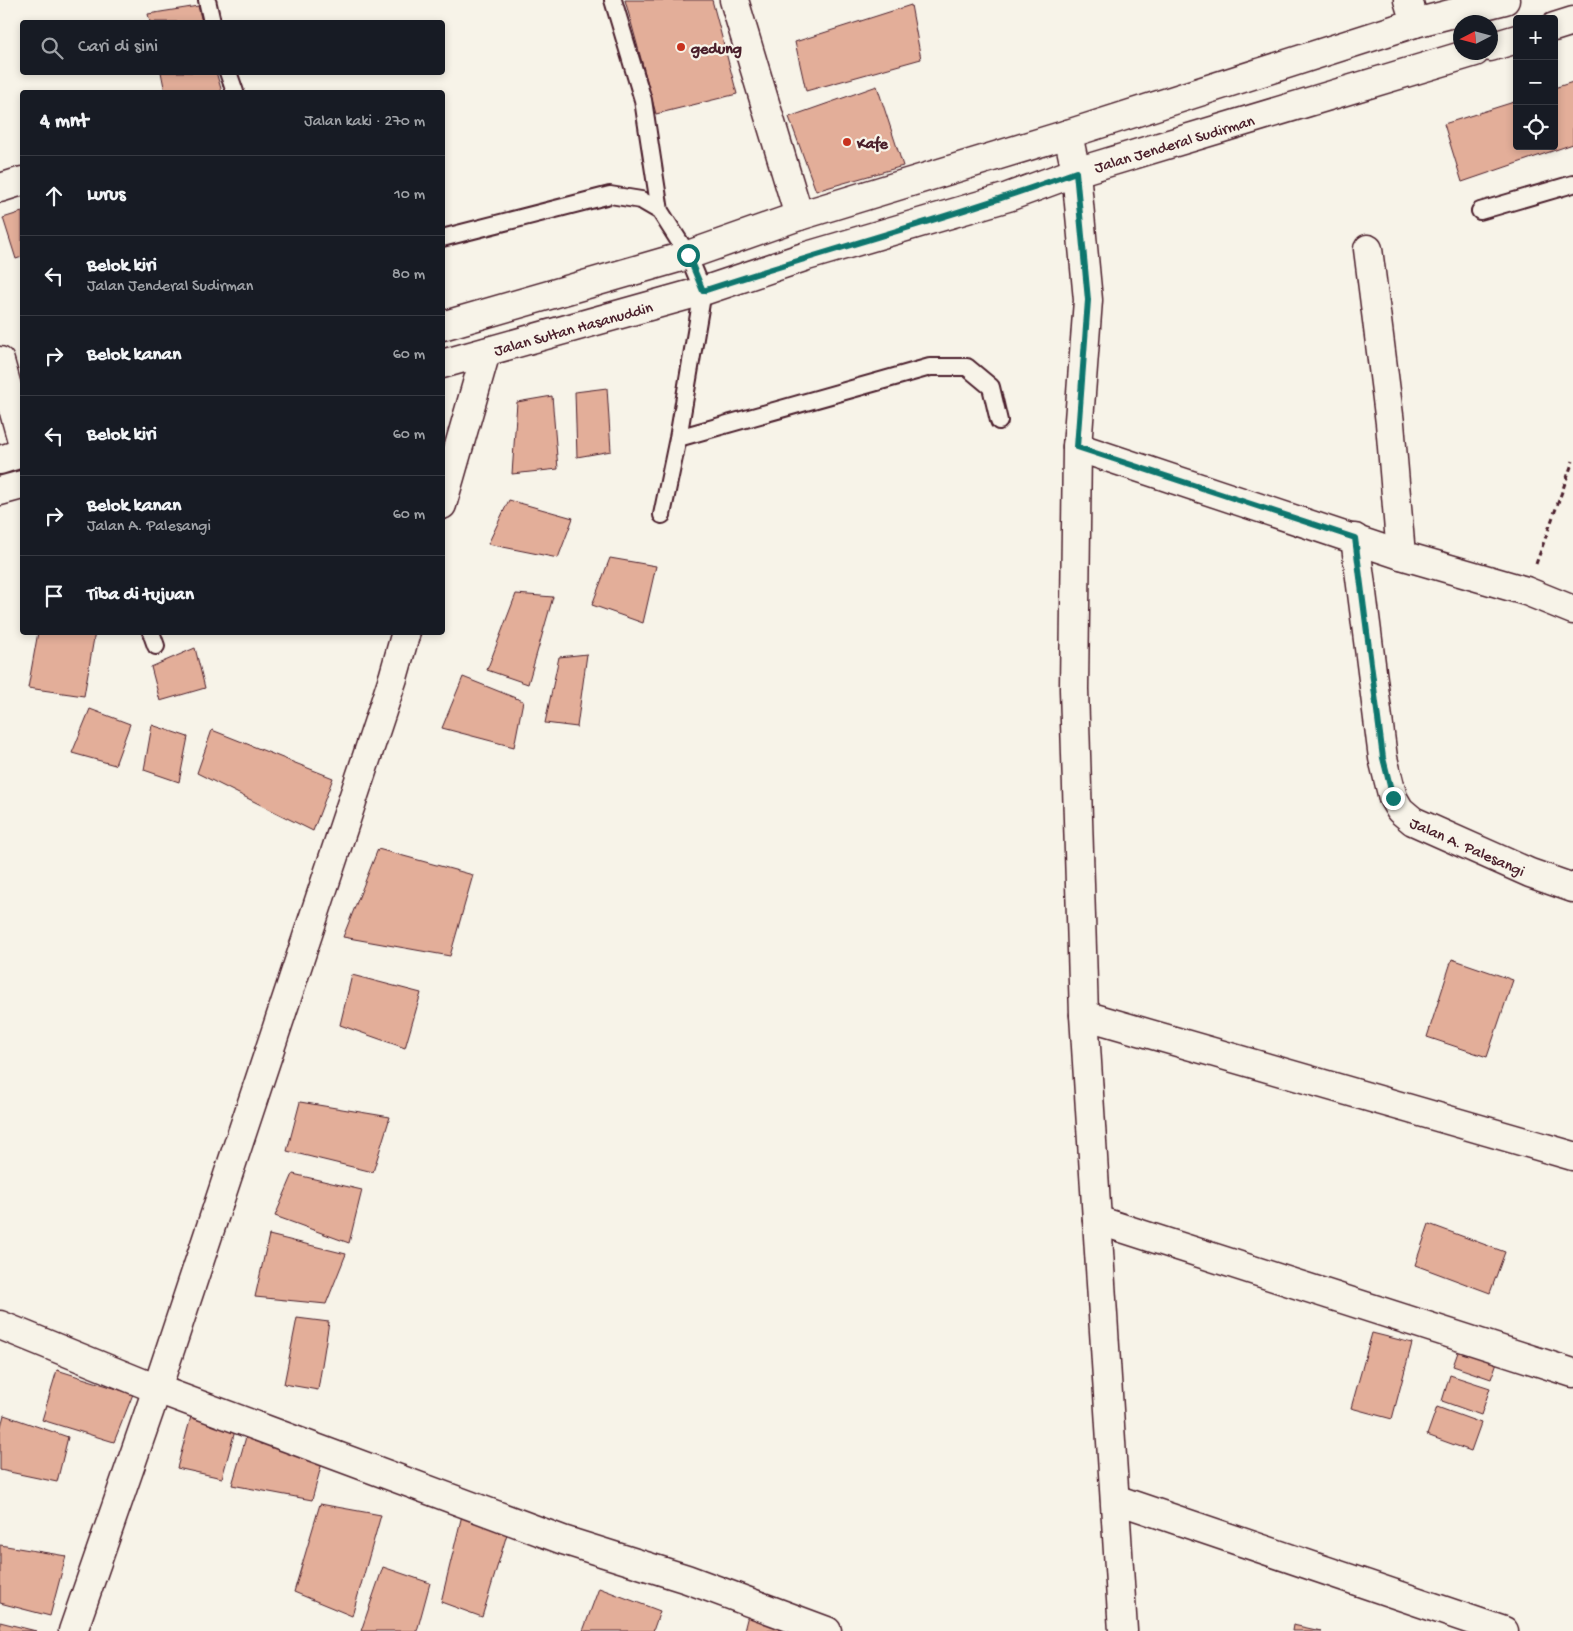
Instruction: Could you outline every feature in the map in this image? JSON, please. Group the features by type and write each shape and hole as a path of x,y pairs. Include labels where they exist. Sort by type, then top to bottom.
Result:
{"street":[{"path":"734,0 799,216"},
{"path":"445,325 688,255 799,216 1068,134 1411,11 1505,0"},
{"path":"1558,26 1573,21"},
{"path":"1498,45 1513,40"},
{"name":"Jalan Jenderal Sudirman","path":"703,291 807,256 1008,197 1076,172 1453,58"},
{"path":"1068,134 1076,172 1088,300 1077,447 1074,689 1084,1015 1123,1631"},
{"path":"0,188 20,182"},
{"path":"1368,249 1390,423 1401,555"},
{"name":"Jalan Sultan Hasanuddin","path":"445,363 703,291"},
{"path":"445,495 486,352"},
{"path":"0,361 20,434"},
{"path":"1077,447 1355,538 1401,555 1526,590 1573,610"},
{"path":"0,460 20,454"},
{"path":"0,491 20,486"},
{"name":"Jalan A. Palesangi","path":"1355,538 1383,758 1393,798 1400,810 1413,821 1530,873 1573,888"},
{"path":"72,1631 157,1389 390,688 405,635"},
{"path":"1084,1015 1573,1156"},
{"path":"1097,1220 1573,1373"},
{"path":"0,1325 157,1389 563,1540 687,1579 827,1631"},
{"path":"1115,1499 1504,1631"}],"lane":[{"path":"207,0 212,20"},
{"path":"613,0 643,100 660,212 688,255 703,291 678,438 662,515"},
{"path":"229,75 234,90"},
{"path":"1480,212 1573,184"},
{"path":"445,237 610,194 641,200 660,212"},
{"path":"678,438 930,367 967,367 991,387 999,421"}],"path":[{"path":"1526,590 1573,461"}],"building":[{"name":"gedung","path":"625,0 712,0 737,94 656,114"},
{"path":"911,5 921,59 806,91 795,42"},
{"path":"198,6 202,20 150,20 148,14"},
{"path":"162,75 217,75 221,90 165,90"},
{"path":"1573,82 1573,144 1558,149 1558,105 1558,87"},
{"name":"Kafe","path":"877,86 903,166 816,191 789,117"},
{"path":"1513,102 1513,150 1555,150 1462,182 1444,124"},
{"path":"20,213 20,258 16,259 3,218"},
{"path":"607,388 611,451 577,457 575,392"},
{"path":"552,396 558,469 512,474 517,402"},
{"path":"509,500 573,518 558,558 488,544"},
{"path":"610,558 656,566 643,623 592,605"},
{"path":"516,594 553,597 528,684 487,670"},
{"path":"37,635 94,635 84,696 28,688"},
{"path":"195,648 205,688 160,701 151,667"},
{"path":"587,654 577,727 545,723 559,657"},
{"path":"463,677 523,701 514,747 442,728"},
{"path":"90,709 130,724 115,765 72,753"},
{"path":"152,725 188,737 179,782 144,770"},
{"path":"212,730 333,778 313,831 197,773"},
{"path":"378,849 473,875 450,956 343,937"},
{"path":"1452,959 1513,980 1487,1057 1427,1037"},
{"path":"352,975 421,993 405,1048 340,1025"},
{"path":"300,1102 390,1117 373,1172 287,1151"},
{"path":"293,1174 362,1190 349,1243 275,1216"},
{"path":"1429,1224 1505,1252 1490,1293 1415,1265"},
{"path":"269,1235 346,1254 326,1304 255,1297"},
{"path":"297,1318 329,1322 318,1390 284,1384"},
{"path":"1372,1333 1412,1343 1392,1419 1351,1408"},
{"path":"1463,1338 1501,1351 1491,1379 1453,1366"},
{"path":"57,1370 133,1394 114,1442 42,1420"},
{"path":"1450,1375 1490,1388 1481,1415 1442,1401"},
{"path":"1437,1407 1481,1423 1471,1451 1427,1435"},
{"path":"192,1413 236,1427 222,1478 177,1468"},
{"path":"4,1415 68,1437 57,1482 0,1470 0,1430"},
{"path":"246,1437 323,1459 312,1500 232,1485"},
{"path":"320,1504 381,1515 352,1616 294,1592"},
{"path":"463,1511 510,1524 482,1617 441,1602"},
{"path":"0,1545 66,1556 50,1616 0,1603"},
{"path":"383,1567 430,1583 417,1631 361,1631"},
{"path":"599,1588 660,1611 653,1631 583,1631"},
{"path":"748,1615 794,1631 744,1631"},
{"path":"0,1622 36,1631 0,1631"},
{"path":"1293,1625 1321,1631 1292,1631"}],"place":[{"name":"gedung","path":"681,47"},
{"name":"Kafe","path":"847,142"}],"route":[{"path":"688,255 703,291 807,256 1008,197 1076,172 1088,300 1077,447 1355,538 1383,758 1393,798"}]}
